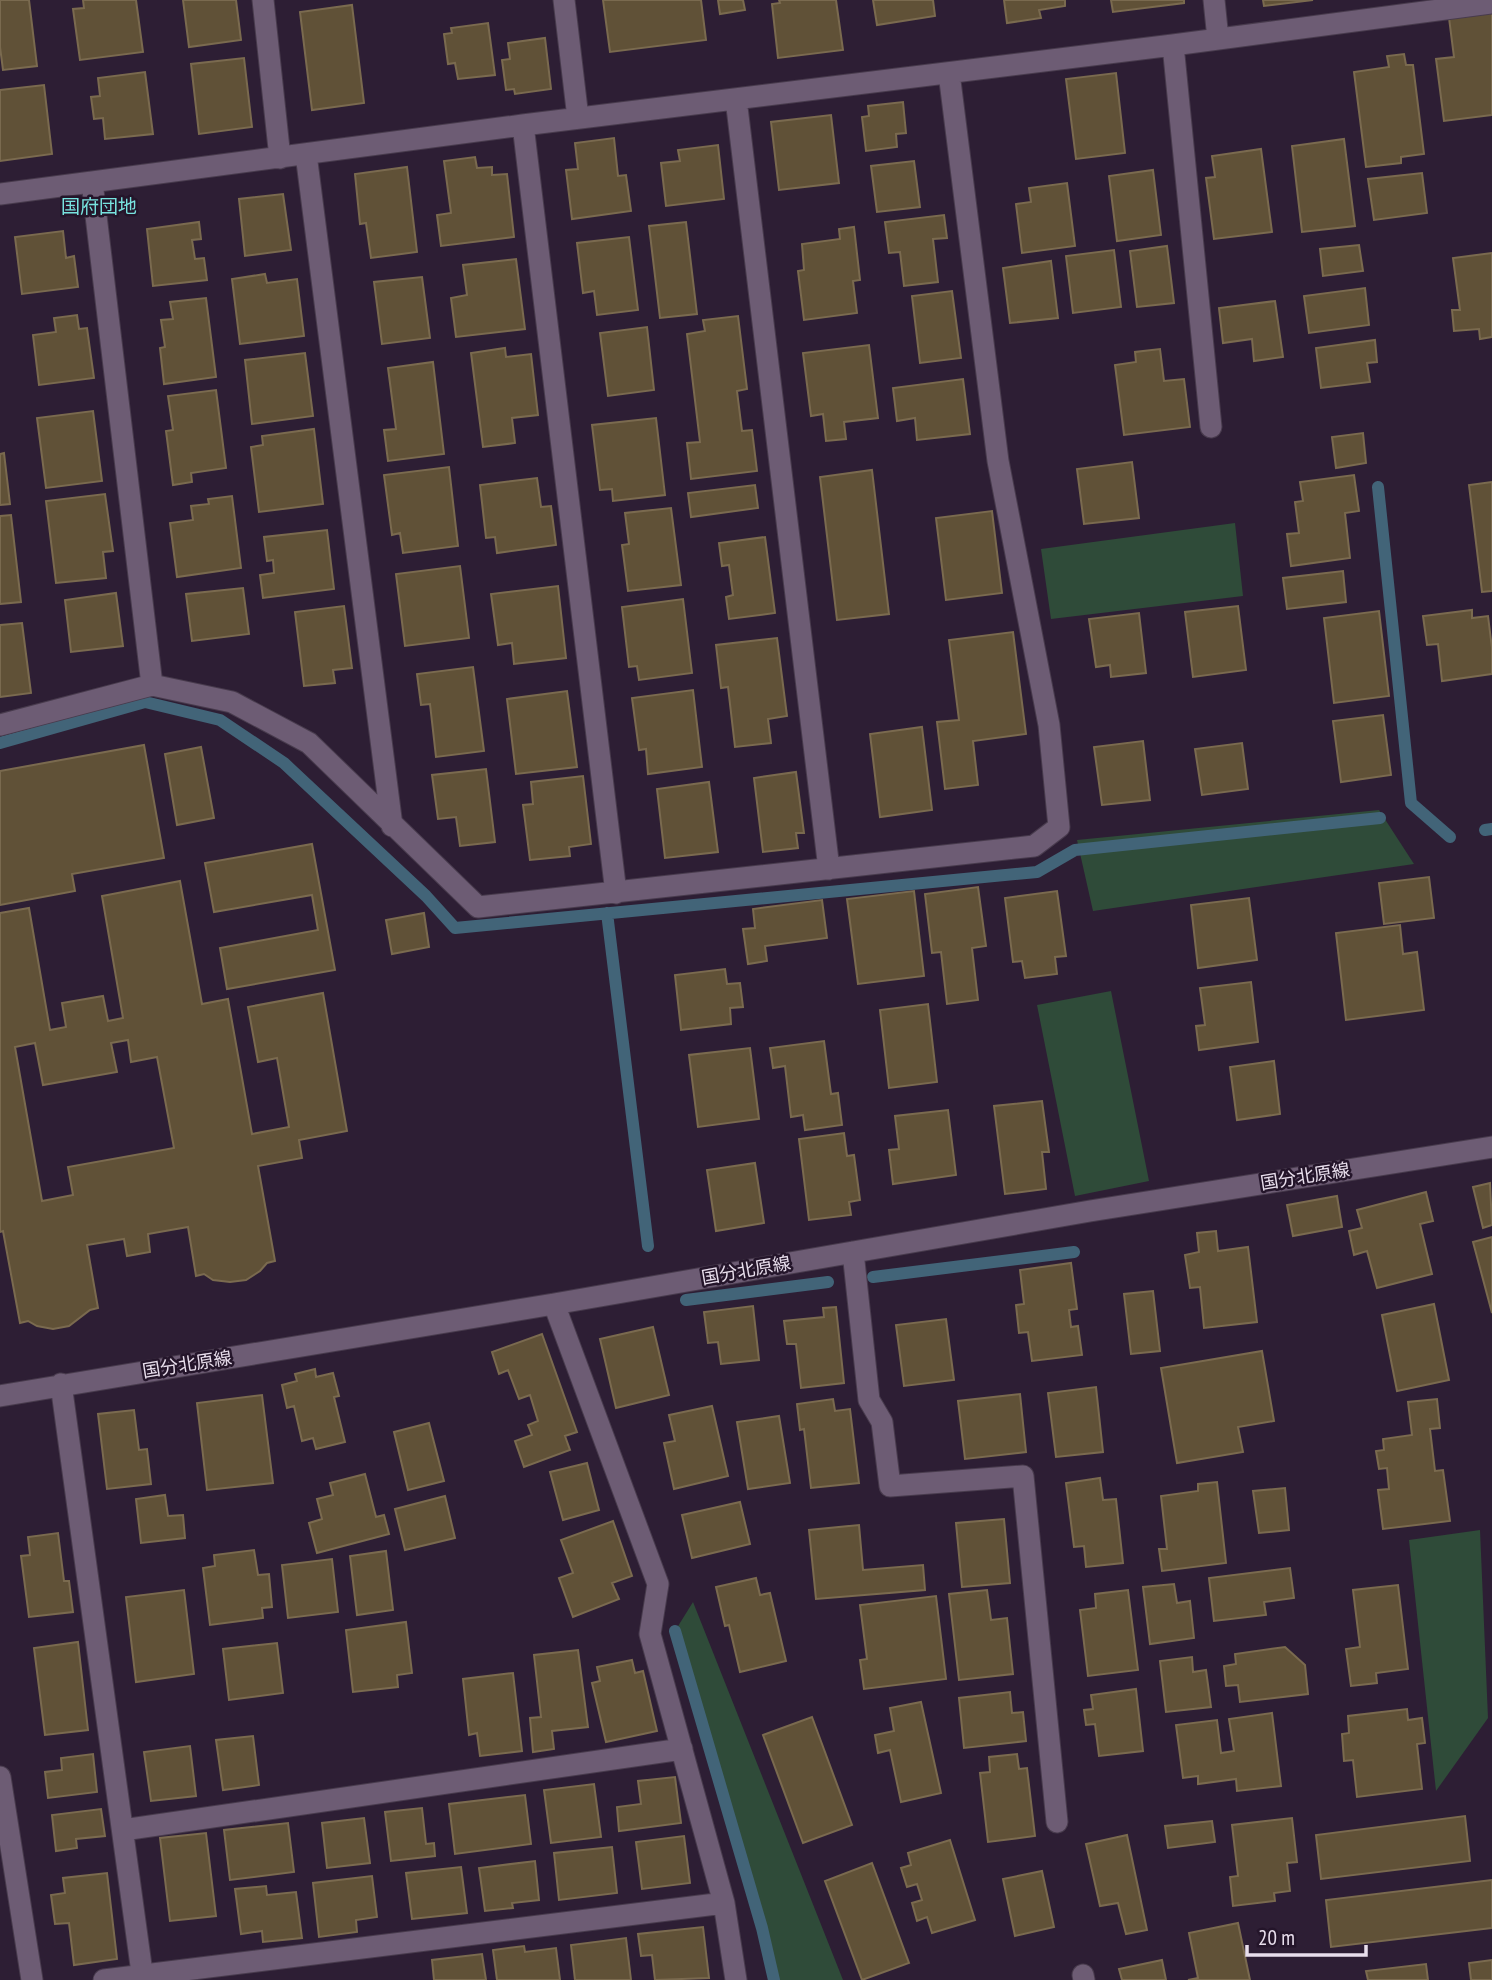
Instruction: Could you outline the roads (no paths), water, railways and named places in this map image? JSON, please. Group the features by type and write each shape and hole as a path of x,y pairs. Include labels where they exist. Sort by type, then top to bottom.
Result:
{"street":[{"path":"263,0 280,158"},
{"path":"564,0 578,118"},
{"path":"1214,0 1218,39"},
{"path":"0,194 1492,3"},
{"path":"1173,45 1211,427"},
{"path":"0,725 152,685 232,702 309,743 478,907 1034,846 1059,827 1049,725 998,461 949,73"},
{"path":"736,99 830,869"},
{"path":"523,125 616,893"},
{"path":"306,154 392,826"},
{"path":"92,182 152,685"},
{"name":"国分北原線","path":"0,1395 554,1304 1264,1182 1492,1147"},
{"path":"853,1252 869,1399 882,1422 890,1486 1023,1476 1057,1822"},
{"path":"554,1304 658,1584 650,1634 724,1903 736,1980"},
{"path":"61,1384 143,1978"},
{"path":"123,1830 682,1749"},
{"path":"0,1777 32,1980"},
{"path":"104,1980 143,1978 724,1903"}],"waterway":[{"path":"1378,487 1411,803 1450,837"},
{"path":"0,743 145,702 220,720 284,763 426,896 455,928 1037,872 1075,850 1380,818"},
{"path":"1485,830 1492,829"},
{"path":"607,913 648,1246"},
{"path":"873,1277 1074,1252"},
{"path":"686,1300 828,1282"},
{"path":"675,1631 762,1928 774,1980"}],"district":[{"name":"国府団地","path":"99,206"}]}
